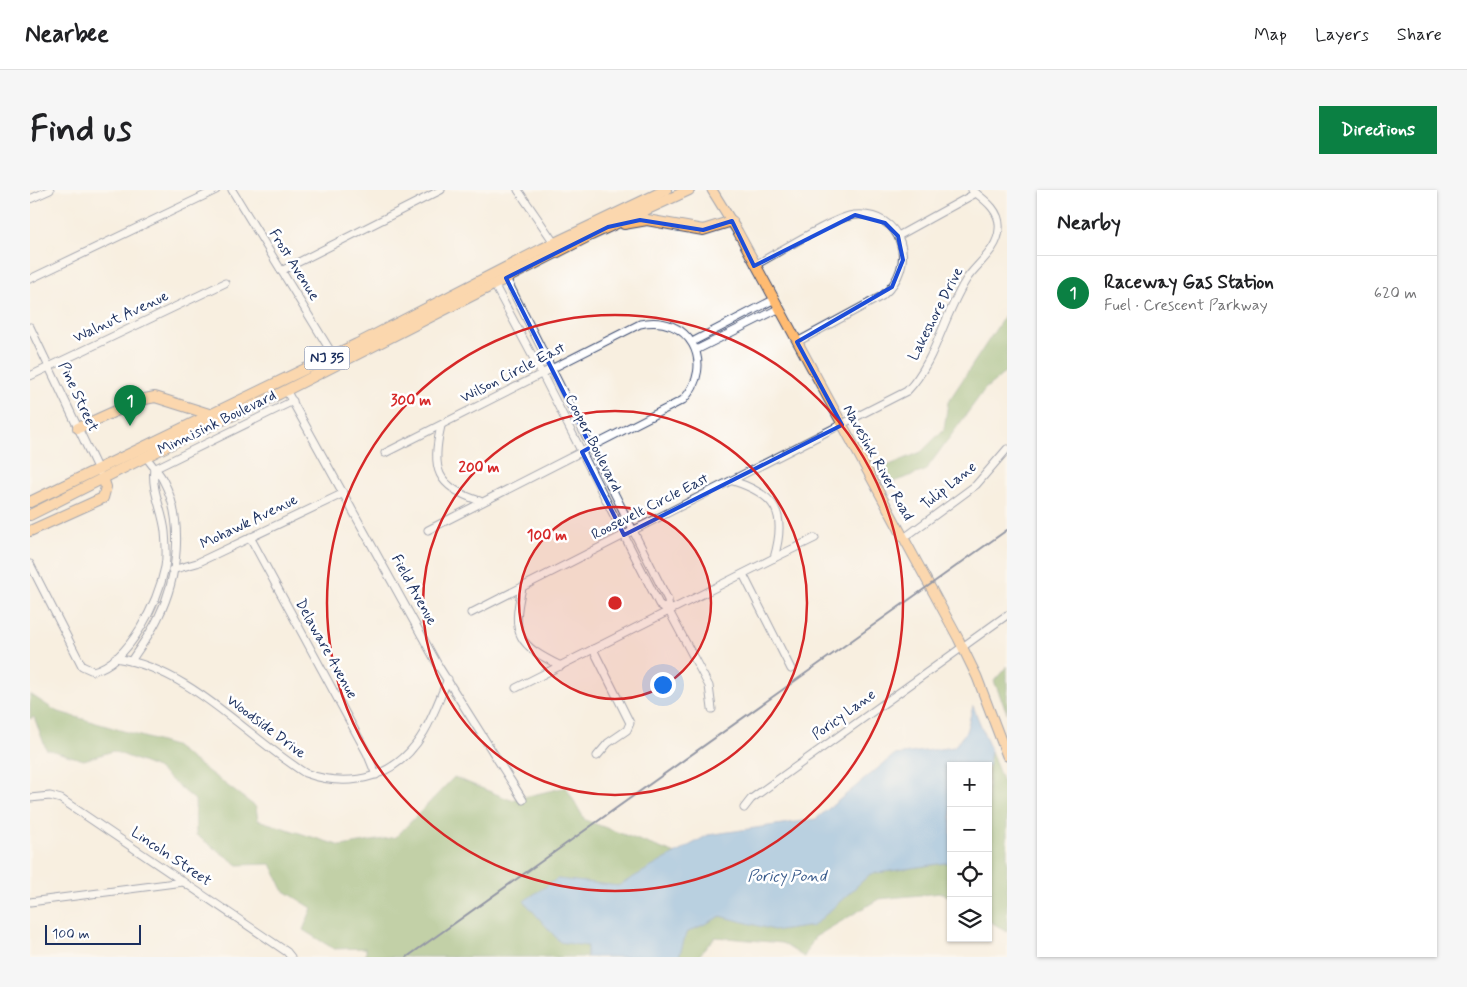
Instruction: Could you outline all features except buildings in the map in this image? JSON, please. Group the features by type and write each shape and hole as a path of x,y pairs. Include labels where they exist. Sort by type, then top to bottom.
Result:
{"highway":[{"name":"NJ 35","path":"30,502 666,190"},
{"name":"NJ 35","path":"30,515 147,458 181,439 286,390 608,227 689,190"},
{"path":"608,227 645,220 703,230 732,221"},
{"path":"78,428 140,400 155,397 209,414"},
{"path":"30,531 103,498 106,486 104,478"}],"main road":[{"name":"Navesink River Road","path":"712,190 732,221 962,647 1007,756"}],"street":[{"path":"30,199 50,190"},
{"path":"30,279 216,190"},
{"name":"Frost Avenue","path":"232,190 333,355"},
{"path":"281,271 441,190"},
{"path":"518,190 555,244"},
{"path":"898,236 974,192"},
{"name":"Lakeshore Drive","path":"842,425 899,397 914,384 963,285 990,252 998,237 997,216 990,204 974,192"},
{"path":"755,265 834,222 855,214 870,216 885,223 898,236 904,260 901,273 892,287 882,296 797,342"},
{"name":"Cooper Boulevard","path":"506,278 668,600 669,611 709,686 712,708"},
{"name":"Walnut Avenue","path":"30,376 225,283"},
{"name":"Cooper Boulevard","path":"494,284 660,606 669,611"},
{"path":"428,530 480,501 591,448 683,400 694,385 698,371 696,350 692,342 774,300"},
{"path":"696,350 778,309"},
{"name":"Wilson Circle East","path":"385,453 627,331 648,323 663,323 685,334 692,342"},
{"name":"Pine Street","path":"30,326 97,469 104,478"},
{"name":"Field Avenue","path":"286,390 448,679 523,800"},
{"name":"Minnisink Boulevard","path":"154,469 293,401"},
{"name":"Roosevelt Circle East","path":"471,613 842,425"},
{"path":"440,426 435,456 440,475 454,491 480,501"},
{"name":"Tulip Lane","path":"904,538 976,485 1007,449"},
{"path":"131,661 158,619 174,571 176,542 173,511 162,478 147,458"},
{"path":"30,564 82,666 89,670 98,670 115,658 143,624 153,605 164,569 165,534 163,516 152,481 154,469"},
{"path":"733,481 761,492 775,507 780,528 774,558"},
{"name":"Mohawk Avenue","path":"174,571 197,563 344,492"},
{"name":"Delaware Avenue","path":"250,537 367,753 376,776"},
{"path":"516,688 814,538"},
{"path":"164,569 174,571"},
{"path":"743,574 791,669"},
{"path":"522,588 516,620 521,636 532,651 561,666"},
{"name":"Poricy Lane","path":"744,808 751,799 1007,615"},
{"path":"593,649 630,723 627,730 608,743 597,756"},
{"name":"Woodside Drive","path":"115,658 151,667 183,684 305,773 321,779 340,781 376,776 398,763 415,746 434,715 448,679"},
{"name":"Lincoln Street","path":"30,798 50,796 61,799 287,952 291,957"},
{"path":"30,902 183,882"}],"highlighted area":[{"path":"855,215 885,223 898,236 903,260 892,287 797,342 842,425 624,535 582,452 591,447 506,278 608,227 640,220 703,230 732,221 754,266"}],"green space":[{"path":"1007,312 1007,371 985,389 925,471 890,483 882,468 921,452 944,429 948,402"},
{"path":"1007,666 1007,713 994,681"},
{"path":"30,694 56,711 174,746 256,807 258,820 341,846 396,837 454,777 511,800 566,787 585,820 676,854 618,886 558,879 524,901 560,942 587,946 587,957 366,957 366,948 334,949 303,930 312,908 283,890 271,864 238,865 196,835 195,800 157,768 113,751 84,760 46,749 34,717 30,719"},
{"path":"991,751 1007,793 1007,932 992,923 992,762 989,762"},
{"path":"947,863 947,896 942,893 879,899 815,937 804,957 782,943 715,937 698,957 679,957 686,933 721,916 778,931 813,926 870,874"}],"water":[{"name":"Poricy Pond","path":"973,706 991,751 989,762 947,762 947,863 870,874 813,926 778,931 721,916 686,933 679,957 587,957 587,946 560,942 524,901 557,879 618,886 708,835 816,819 894,755 954,747 966,732"}],"railway":[{"path":"407,957 1007,530"}],"place":[{"name":"Raceway Gas Station","path":"130,426"}]}
